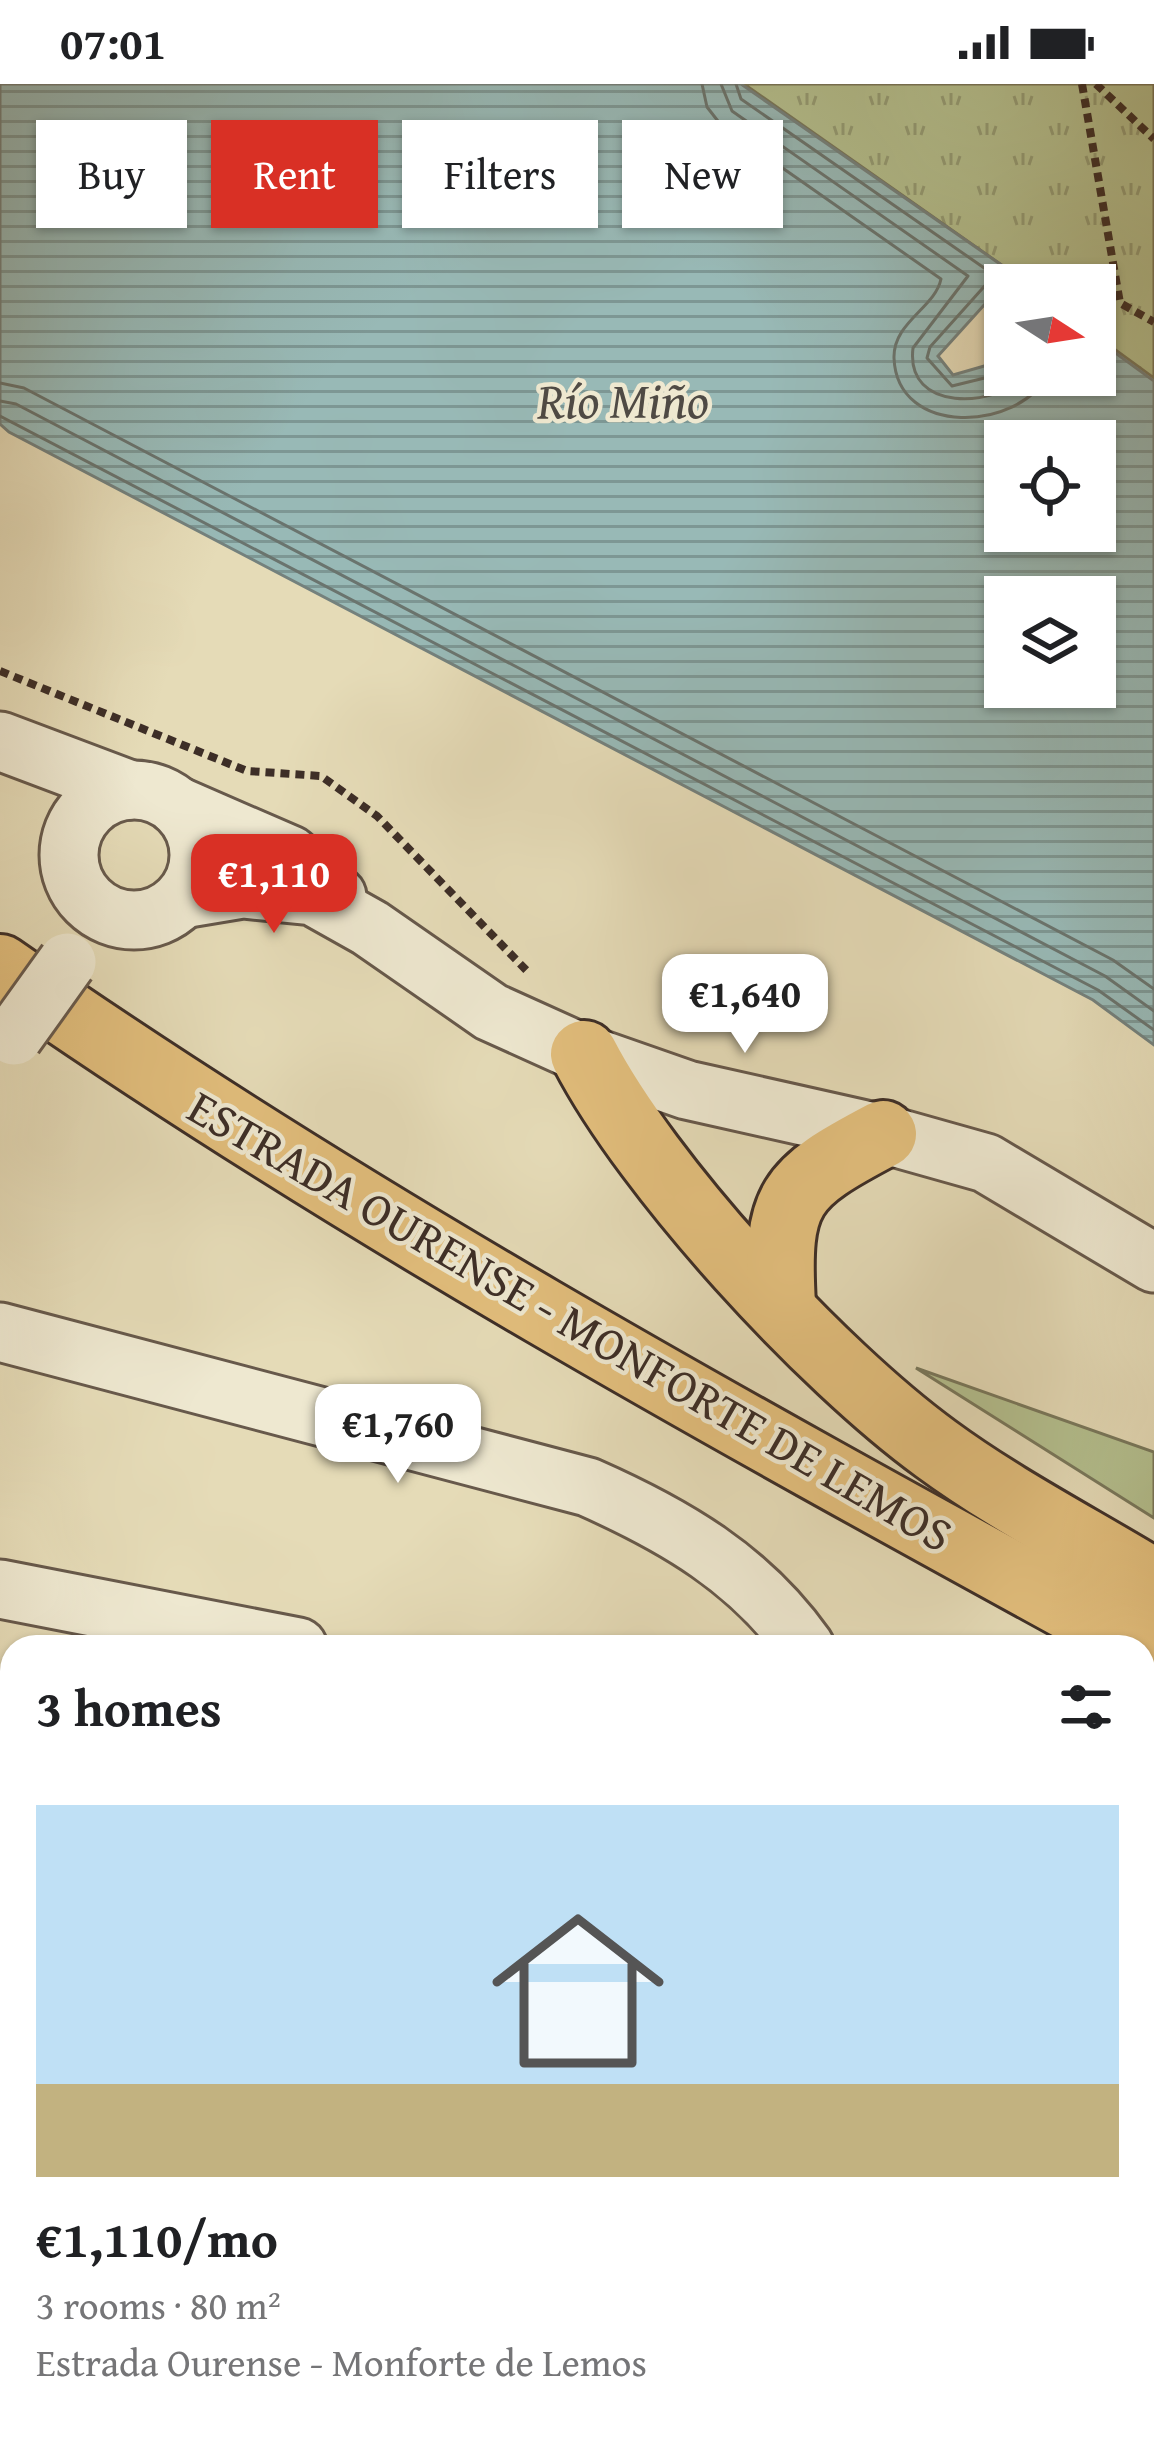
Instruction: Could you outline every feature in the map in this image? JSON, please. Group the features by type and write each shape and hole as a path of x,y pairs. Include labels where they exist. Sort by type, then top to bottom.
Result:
{"highway":[{"name":"ESTRADA OURENSE - MONFORTE DE LEMOS","path":"0,968 175,1090 663,1382 1121,1635"},
{"path":"584,1054 607,1098 716,1234 845,1370 936,1449 1154,1583"},
{"path":"782,1305 778,1242 788,1206 815,1172 883,1134"}],"street":[{"path":"0,741 290,855 370,928"},
{"path":"0,759 52,804 100,912 160,910 274,889 313,896 370,928 491,1012 584,1054 687,1090 883,1134 986,1163 1154,1263"},
{"path":"5,1047 68,962 105,934 160,910 194,882 198,841 153,798 94,803 73,859 68,962"},
{"path":"0,1332 588,1487 665,1521 727,1563 781,1613 797,1635"},
{"path":"0,1589 236,1635"}],"path":[{"path":"1082,84 1120,303 1154,322"},
{"path":"1096,84 1154,139"},
{"path":"0,671 247,771 321,776 377,816 520,966 538,978"}],"green space":[{"path":"744,84 1154,84 1154,378 1116,350 1116,264 1000,264"},
{"path":"916,1368 1154,1452 1154,1518"}],"water":[{"name":"Río Miño","path":"0,84 741,84 1000,264 984,264 984,305 938,356 953,375 984,366 984,396 1116,396 1116,353 1154,381 1154,1045 1093,1000 0,424"}]}
